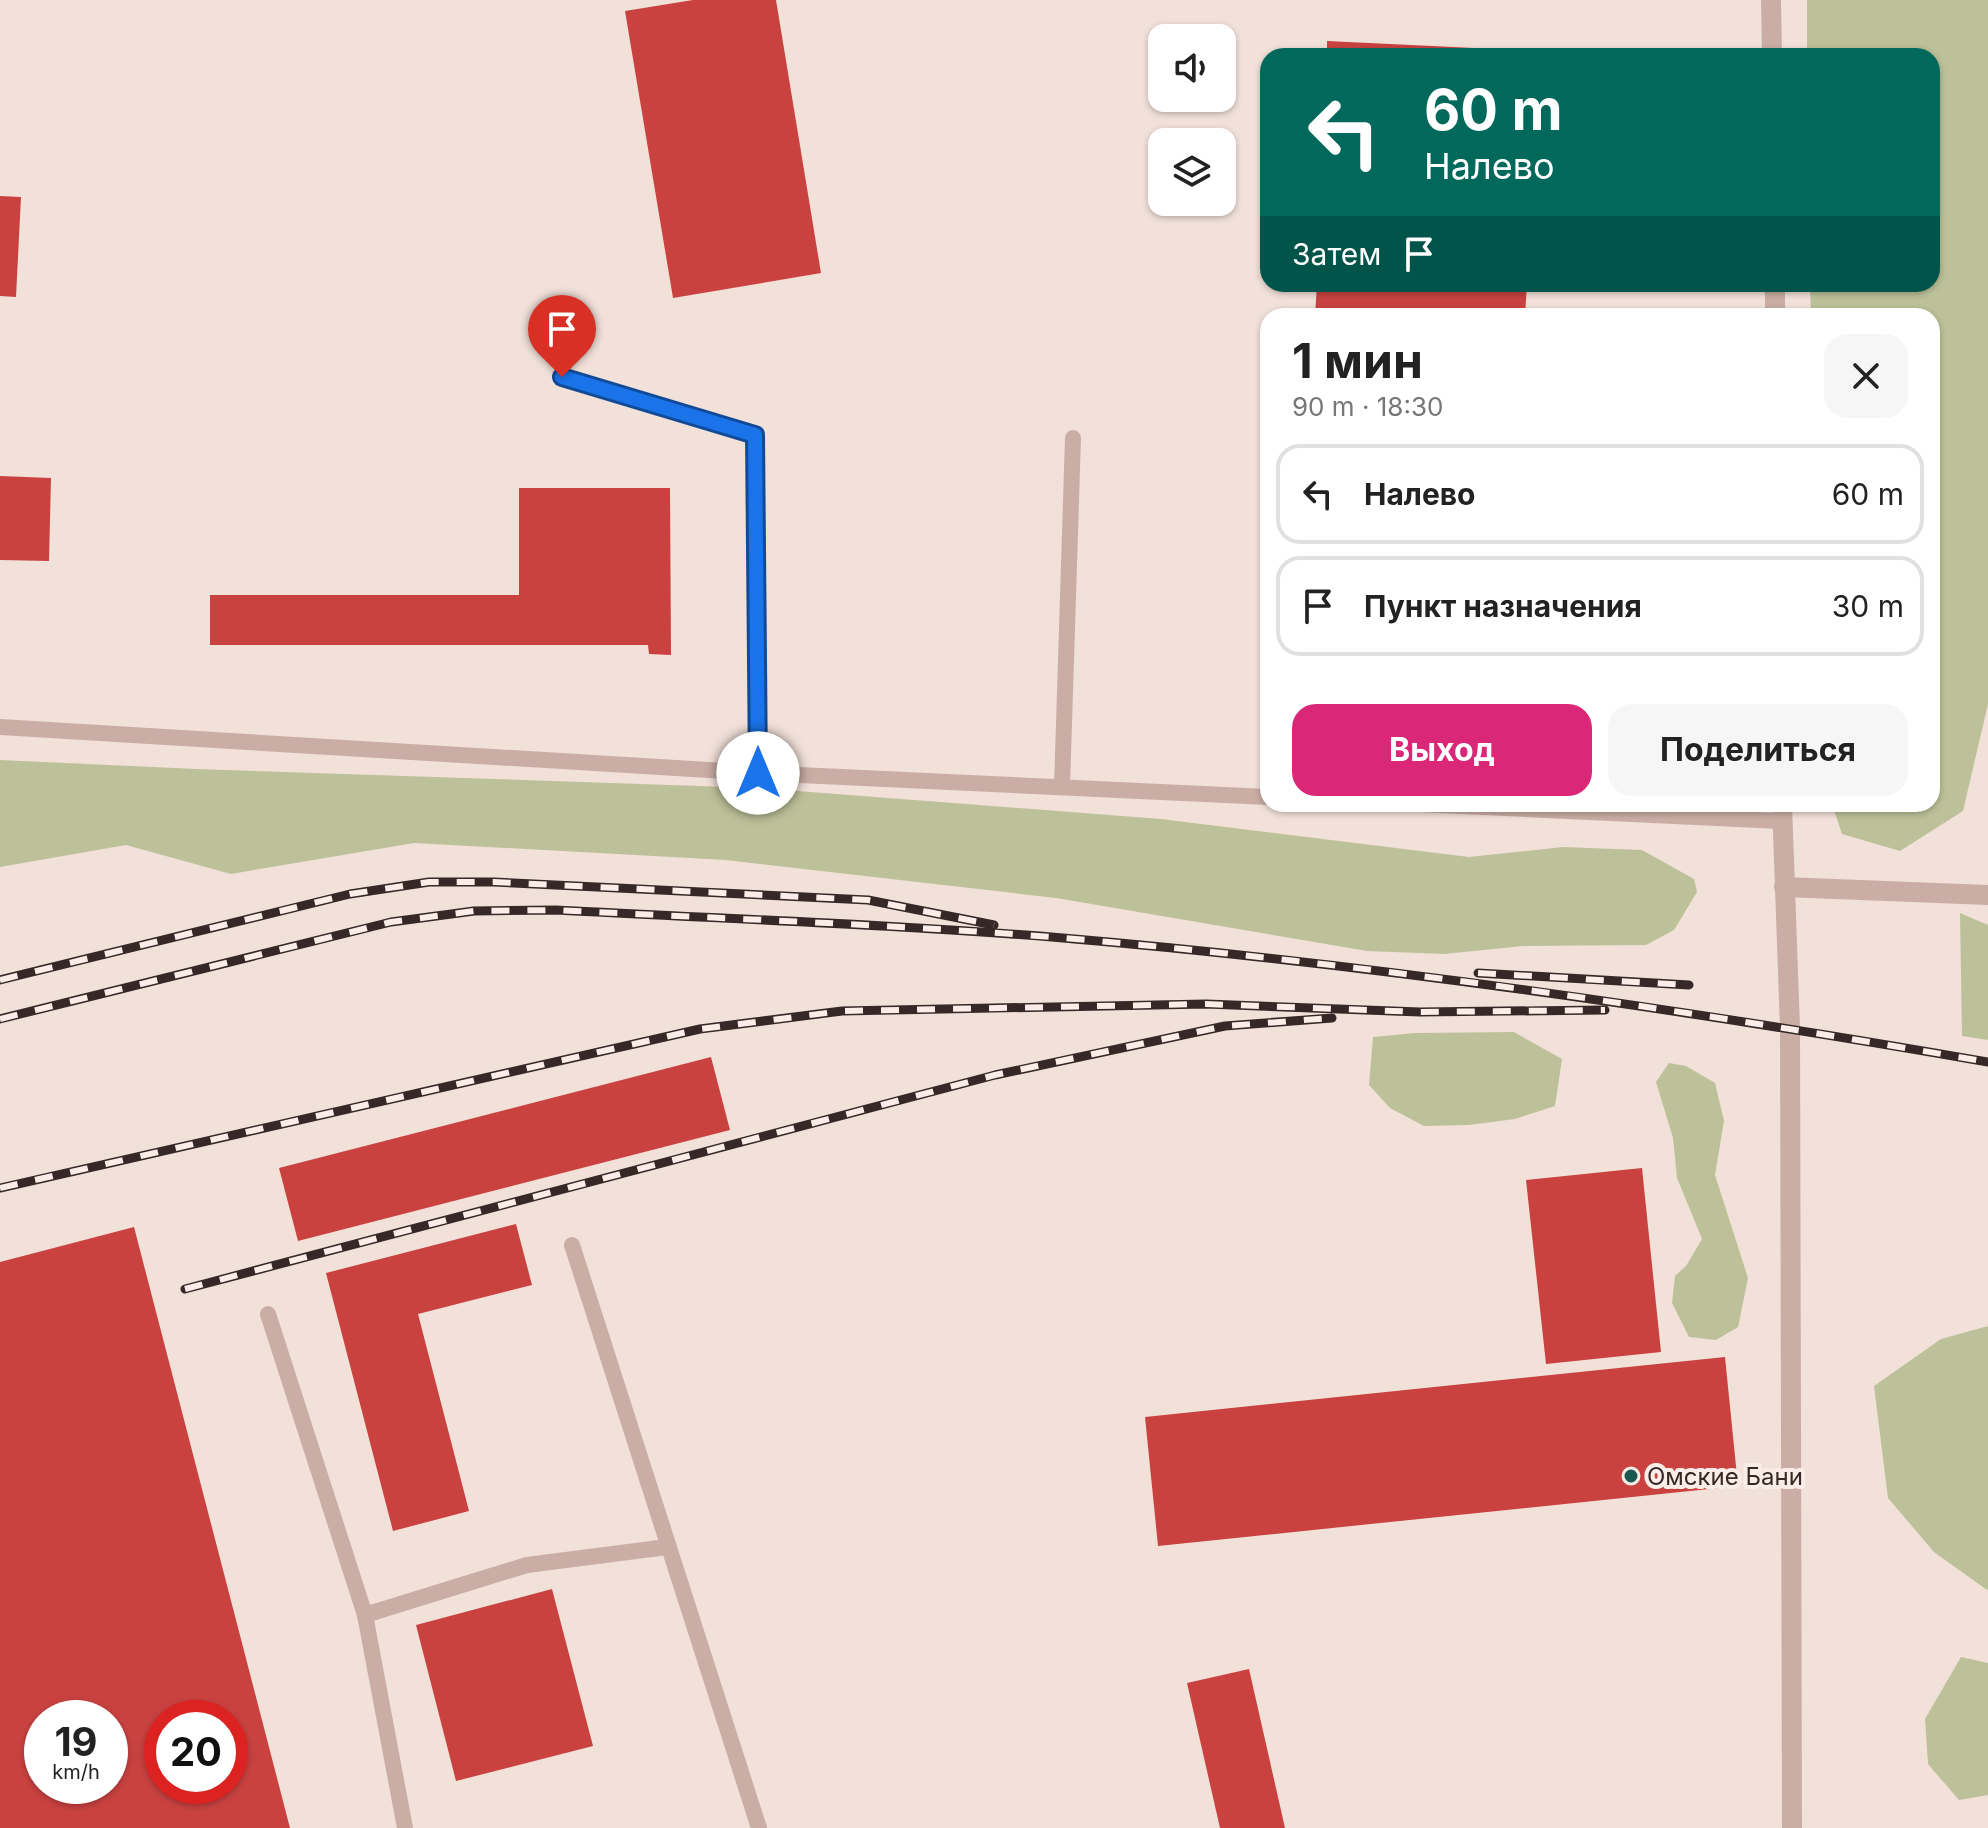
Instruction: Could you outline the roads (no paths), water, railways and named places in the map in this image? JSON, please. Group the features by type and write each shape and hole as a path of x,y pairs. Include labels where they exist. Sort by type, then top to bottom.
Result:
{"street":[{"path":"1771,0 1772,48"},
{"path":"1782,813 1790,1028 1792,1828"},
{"path":"1784,887 1988,895"}],"lane":[{"path":"562,377 755,435 758,773"},
{"path":"1062,787 1073,438"},
{"path":"0,727 758,773 1260,797"},
{"path":"1742,812 1782,813"},
{"path":"572,1245 759,1828"},
{"path":"268,1314 365,1615 405,1828"},
{"path":"365,1615 527,1565 667,1547"}],"railway":[{"path":"0,980 350,894 429,882 494,882 868,900 994,925"},
{"path":"0,1019 391,922 474,911 556,910 1000,933 1295,961 1642,1006 1988,1062"},
{"path":"1478,973 1689,985"},
{"path":"0,1188 700,1029 842,1011 1206,1004 1420,1012 1605,1010"},
{"path":"185,1289 995,1075 1225,1026 1332,1018"}],"place":[{"name":"Омские Бани","path":"1631,1476"}]}
